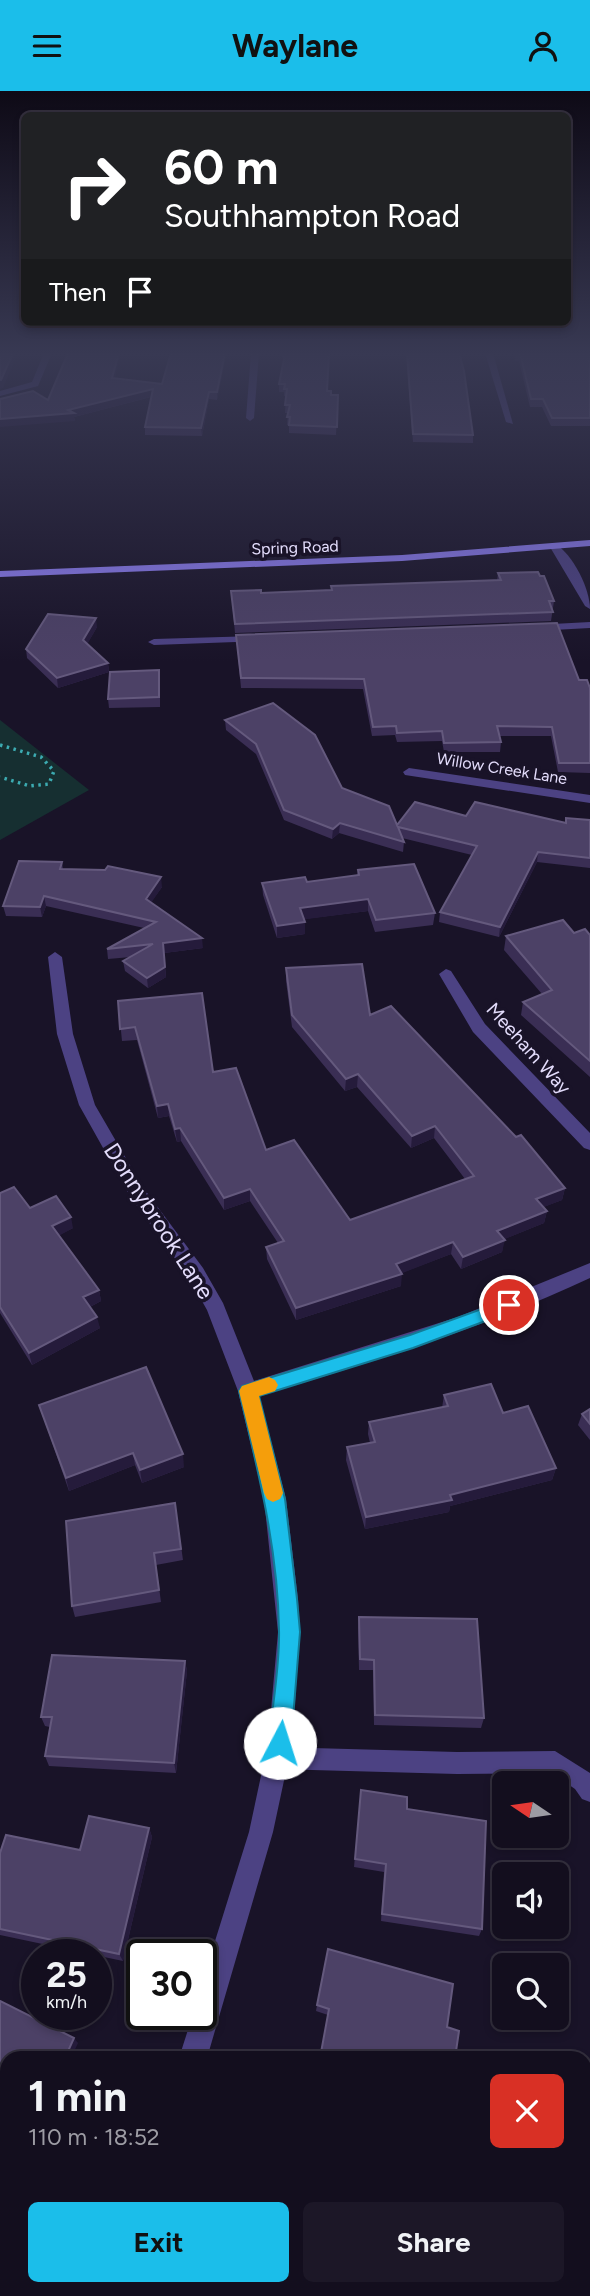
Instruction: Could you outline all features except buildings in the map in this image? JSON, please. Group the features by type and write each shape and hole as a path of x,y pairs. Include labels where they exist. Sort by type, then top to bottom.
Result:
{"main road":[{"name":"Spring Road","path":"0,574 402,558 590,543"},
{"name":"Spring Road","path":"0,583 378,569 590,553"}],"street":[{"path":"555,547 563,556 590,605"},
{"path":"528,628 590,625"},
{"path":"155,642 269,639"},
{"name":"Willow Creek Lane","path":"409,772 460,777 536,792 590,799"},
{"name":"Donnybrook Lane","path":"55,957 65,1034 87,1105 135,1191 196,1273 216,1308 248,1391 275,1499 289,1632 276,1758 261,1832 195,2051"},
{"name":"Meeham Way","path":"446,974 479,1028 590,1144"},
{"path":"248,1391 461,1324 556,1287 590,1270"}],"lane":[{"path":"276,1758 457,1763 555,1762 583,1781 590,1791"}],"path":[{"path":"0,745 41,757 54,771 49,784 30,786 0,777"}],"green space":[{"path":"0,720 89,790 0,840"}],"slow traffic":[{"path":"269,1385 248,1391 273,1493"}],"route":[{"path":"280,1743 289,1632 287,1599 275,1499 248,1391 413,1341 509,1305"}]}
